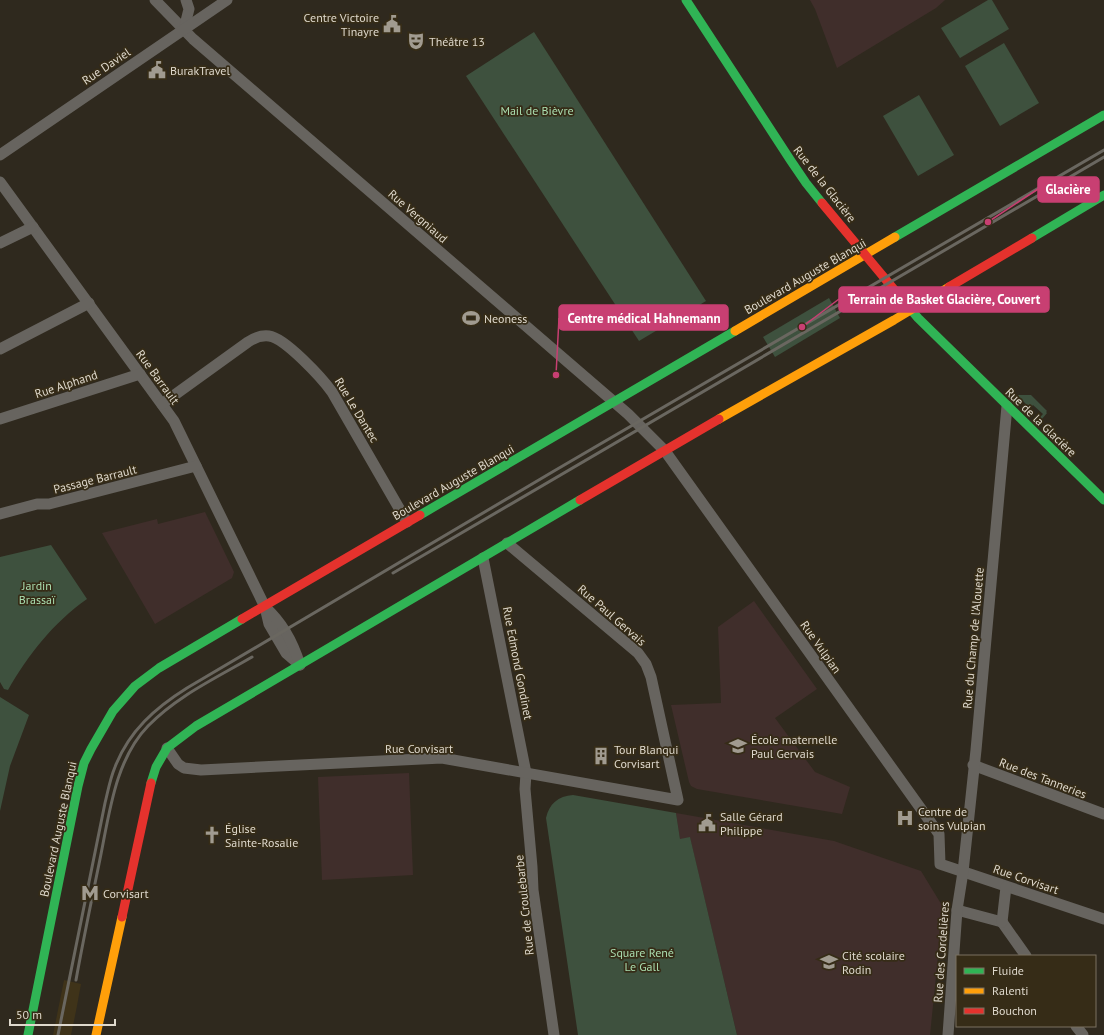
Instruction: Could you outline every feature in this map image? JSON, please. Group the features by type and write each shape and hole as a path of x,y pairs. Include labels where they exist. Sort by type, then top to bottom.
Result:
{"main road":[{"name":"Rue de la Glacière","path":"686,0 790,161 806,183 910,310 1104,500"},
{"name":"Boulevard Auguste Blanqui","path":"28,1035 78,786 84,763 113,711 135,686 159,668 1104,115"},
{"path":"96,1035 151,784 156,767 167,748 196,726 507,543 910,310 1104,195"}],"street":[{"name":"Rue Vergniaud","path":"155,0 199,44 628,414 665,451"},
{"path":"184,29 189,10 186,0"},
{"name":"Rue Daviel","path":"0,154 227,0"},
{"name":"Rue Barrault","path":"0,182 174,421 265,607 277,618 295,648 300,665"},
{"path":"0,243 33,227"},
{"path":"0,350 88,303"},
{"name":"Rue Le Dantec","path":"162,404 248,342 261,336 276,338 298,355 324,381 332,392 408,522"},
{"name":"Rue Alphand","path":"0,419 140,374"},
{"name":"Rue du Champ de l'Alouette","path":"963,872 973,765 976,750 1007,406"},
{"name":"Rue Vulpian","path":"665,451 939,834 940,864"},
{"name":"Passage Barrault","path":"0,514 37,504 49,504 196,466"},
{"name":"Rue Paul Gervais","path":"507,543 638,653 643,659 651,677 678,800"},
{"name":"Rue Edmond Gondinet","path":"483,558 526,773"},
{"name":"Rue Corvisart","path":"167,748 178,764 184,768 201,770 442,758 678,800"},
{"name":"Rue des Tanneries","path":"973,765 1104,814"},
{"name":"Rue de Croulebarbe","path":"526,773 525,790 533,890 554,1035"},
{"name":"Rue Corvisart","path":"940,864 1104,919"},
{"name":"Rue des Cordelières","path":"948,1035 957,910 963,872"},
{"path":"1002,922 1006,887"},
{"path":"957,910 1002,922 1025,955"},
{"path":"1077,1027 1083,1035"}],"shaded area":[{"path":"810,0 945,0 936,8 837,68 815,9"},
{"path":"205,512 234,572 232,578 155,624 102,533 157,519 158,524"},
{"name":"École maternelle Paul Gervais","path":"754,601 817,689 775,718 815,772 850,787 842,814 697,789 691,786 689,782 671,705 721,703 718,627"},
{"path":"409,773 413,875 322,880 318,777"},
{"name":"Cité scolaire Rodin","path":"676,813 834,841 921,871 943,907 930,1035 737,1035 690,838 680,840"},
{"path":"64,980 81,984 76,1011 71,1035 53,1035"}],"green space":[{"path":"988,0 992,0 1009,29 960,58 941,28"},
{"name":"Mail de Bièvre","path":"534,32 706,301 639,341 466,76"},
{"path":"1004,43 1039,103 1000,126 965,66"},
{"path":"919,95 954,155 918,176 883,116"},
{"path":"829,298 840,318 775,357 763,337"},
{"path":"1017,395 1031,395 1047,411 1047,413 1042,419 1040,417 1043,414 1033,405 1030,408"},
{"name":"Jardin Brassaï","path":"51,545 87,599 52,629 24,664 8,690 4,689 0,682 0,557"},
{"path":"0,697 29,715 10,766 0,811"},
{"name":"Square René Le Gall","path":"573,795 676,813 680,839 690,837 737,1035 578,1035 546,818 549,809 555,802 563,797"}],"railway":[{"path":"58,1035 105,803 112,776 121,754 135,731 154,712 187,688 554,471 1104,150"},
{"path":"393,573 1104,157"},
{"path":"76,980 114,790 127,756 137,740 159,715 197,688 252,657"}],"traffic: fast":[{"path":"686,0 791,161 822,203"},
{"path":"895,237 1104,115"},
{"path":"1032,238 1104,195"},
{"path":"907,305 918,318 1104,500"},
{"path":"420,515 735,331"},
{"path":"151,783 156,767 167,748 196,726 580,500"},
{"path":"28,1035 78,786 84,763 91,749 113,711 135,686 159,668 242,619"}],"traffic: slow":[{"path":"735,331 895,237"},
{"path":"719,419 894,320 949,287"},
{"path":"96,1035 122,917"}],"traffic: jam":[{"path":"822,203 907,305"},
{"path":"949,287 1032,238"},
{"path":"580,500 719,419"},
{"path":"242,619 420,515"},
{"path":"122,917 151,783"}],"place":[{"name":"Centre Victoire Tinayre","path":"392,24"},
{"name":"Théâtre 13","path":"416,41"},
{"name":"BurakTravel","path":"157,70"},
{"name":"Glacière","path":"988,222"},
{"name":"Neoness","path":"471,318"},
{"name":"Terrain de Basket Glacière, Couvert","path":"802,327"},
{"name":"Centre médical Hahnemann","path":"556,375"},
{"name":"École maternelle Paul Gervais","path":"738,746"},
{"name":"Tour Blanqui Corvisart","path":"601,756"},
{"name":"Centre de soins Vulpian","path":"905,818"},
{"name":"Salle Gérard Philippe","path":"707,823"},
{"name":"Église Sainte-Rosalie","path":"212,835"},
{"name":"Corvisart","path":"90,893"},
{"name":"Cité scolaire Rodin","path":"829,962"}]}
